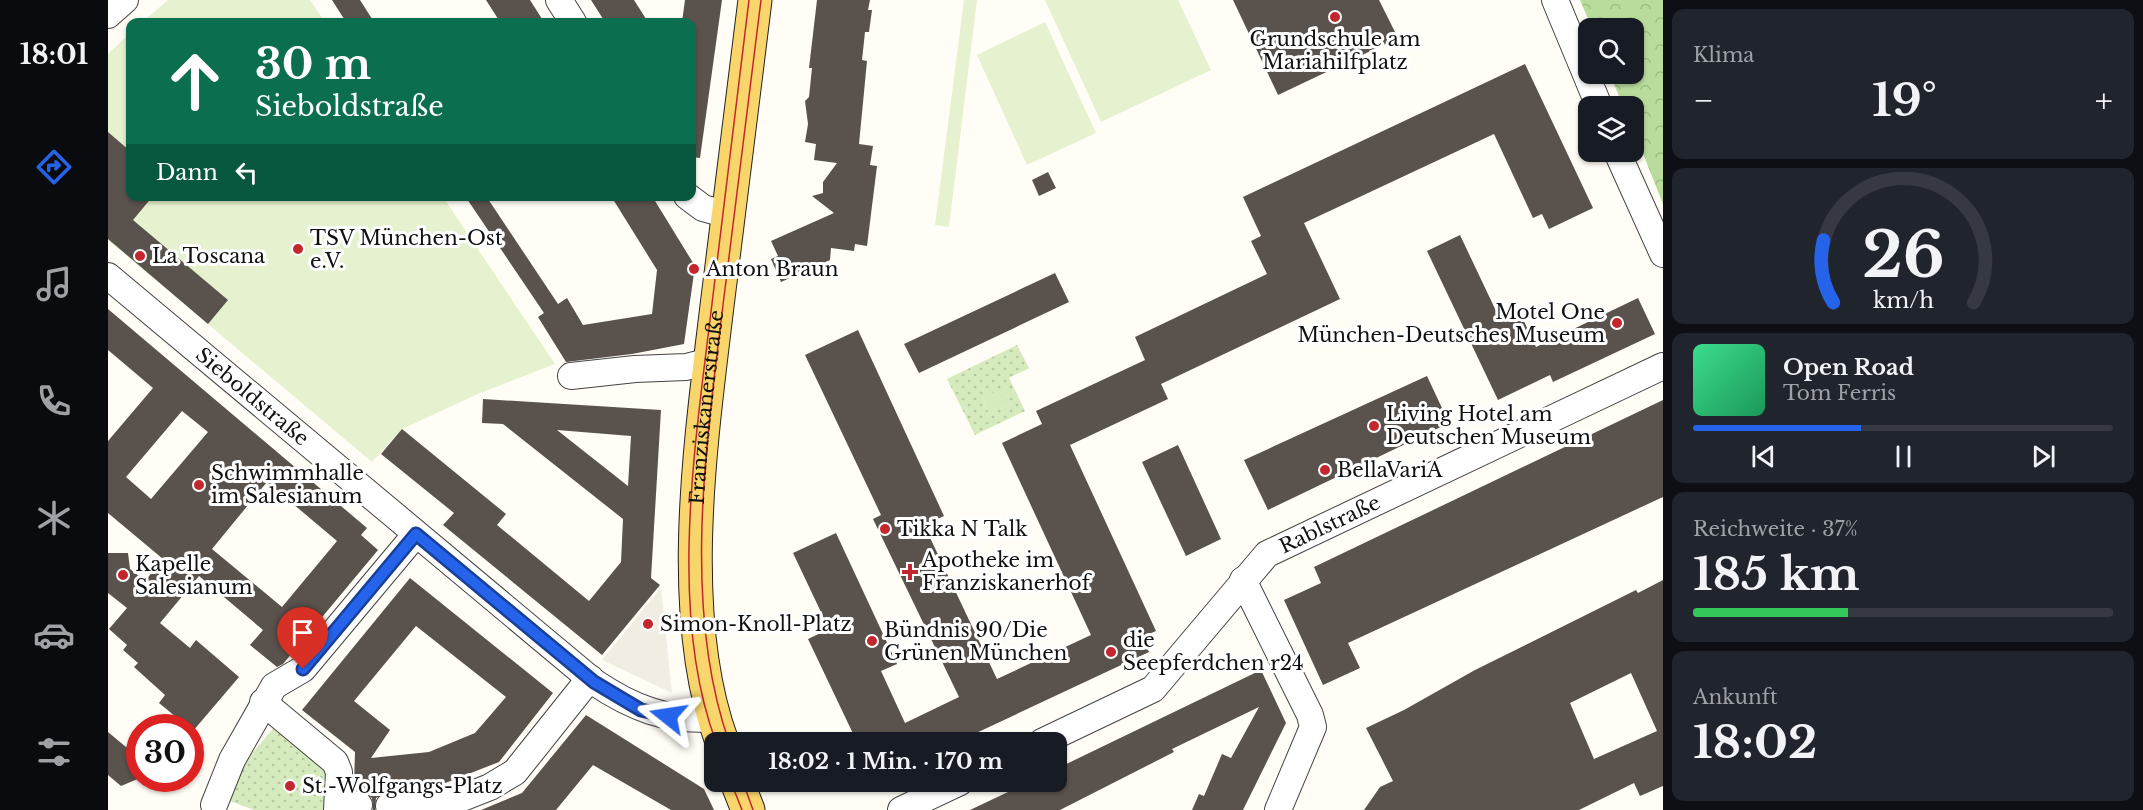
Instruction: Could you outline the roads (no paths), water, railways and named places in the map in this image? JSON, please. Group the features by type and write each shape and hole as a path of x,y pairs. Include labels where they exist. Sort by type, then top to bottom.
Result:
{"main road":[{"name":"Franziskanerstraße","path":"718,730 706,685 700,632 696,561 697,509 710,361 755,0"},
{"path":"740,792 748,810"}],"street":[{"path":"108,15 125,0"},
{"path":"559,0 570,18"},
{"path":"1555,0 1595,96"},
{"path":"1622,162 1663,254"},
{"path":"694,201 703,208 728,215"},
{"name":"Sieboldstraße","path":"108,276 590,678"},
{"path":"571,376 686,367 710,361"},
{"name":"Rablstraße","path":"1063,732 1153,689 1267,554 1663,366"},
{"path":"214,805 232,760 274,686 303,669 416,534"},
{"path":"1243,580 1310,715 1312,726 1278,810"},
{"path":"389,806 429,806 457,800 490,787 515,772 590,678 619,699 641,710 692,720 718,730"},
{"path":"263,702 335,762 345,806"},
{"path":"901,810 939,792"}],"tram line":[{"path":"713,732 702,693 693,641 689,588 689,533 698,423 749,0"},
{"path":"726,732 714,689 706,634 702,578 702,521 711,407 761,0"},
{"path":"735,792 742,810"},
{"path":"747,792 753,810"}],"place":[{"name":"Grundschule am Mariahilfplatz","path":"1335,17"},
{"name":"TSV München-Ost e.V.","path":"298,249"},
{"name":"La Toscana","path":"140,256"},
{"name":"Anton Braun","path":"694,269"},
{"name":"Motel One München-Deutsches Museum","path":"1617,323"},
{"name":"Living Hotel am Deutschen Museum","path":"1374,426"},
{"name":"BellaVariA","path":"1325,470"},
{"name":"Schwimmhalle im Salesianum","path":"199,485"},
{"name":"Tikka N Talk","path":"885,529"},
{"name":"Apotheke im Franziskanerhof","path":"910,572"},
{"name":"Kapelle Salesianum","path":"123,575"},
{"name":"Simon-Knoll-Platz","path":"648,624"},
{"name":"Bündnis 90/Die Grünen München","path":"872,641"},
{"name":"die Seepferdchen r24","path":"1111,652"},
{"name":"St.-Wolfgangs-Platz","path":"290,786"}]}
